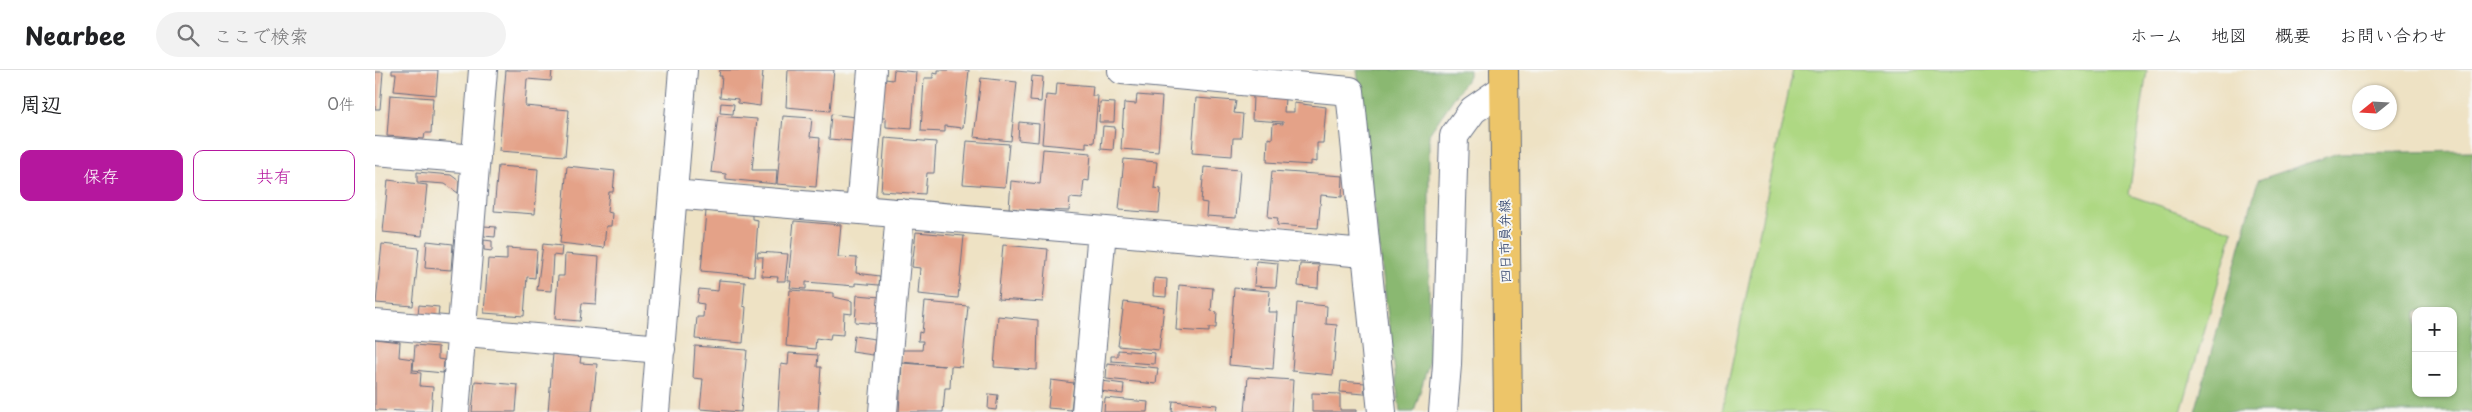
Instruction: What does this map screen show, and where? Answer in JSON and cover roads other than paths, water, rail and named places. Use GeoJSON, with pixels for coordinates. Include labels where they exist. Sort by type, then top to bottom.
{"type":"FeatureCollection","features":[{"type":"Feature","properties":{"kind":"main road","name":"四日市員弁線"},"geometry":{"type":"LineString","coordinates":[[1503,80],[1508,412]]}},
{"type":"Feature","properties":{"kind":"street"},"geometry":{"type":"LineString","coordinates":[[455,412],[483,70]]}},
{"type":"Feature","properties":{"kind":"street"},"geometry":{"type":"LineString","coordinates":[[655,412],[683,70]]}},
{"type":"Feature","properties":{"kind":"street"},"geometry":{"type":"LineString","coordinates":[[860,210],[872,70]]}},
{"type":"Feature","properties":{"kind":"street"},"geometry":{"type":"LineString","coordinates":[[1122,70],[1350,81],[1365,253],[1382,412]]}},
{"type":"Feature","properties":{"kind":"street"},"geometry":{"type":"LineString","coordinates":[[1443,412],[1447,365],[1454,136],[1473,110],[1503,80]]}},
{"type":"Feature","properties":{"kind":"street"},"geometry":{"type":"LineString","coordinates":[[375,151],[476,159]]}},
{"type":"Feature","properties":{"kind":"street"},"geometry":{"type":"LineString","coordinates":[[673,194],[1365,253]]}},
{"type":"Feature","properties":{"kind":"street"},"geometry":{"type":"LineString","coordinates":[[883,412],[900,213]]}},
{"type":"Feature","properties":{"kind":"street"},"geometry":{"type":"LineString","coordinates":[[1086,412],[1102,231]]}},
{"type":"Feature","properties":{"kind":"street"},"geometry":{"type":"LineString","coordinates":[[375,324],[661,349]]}}]}
